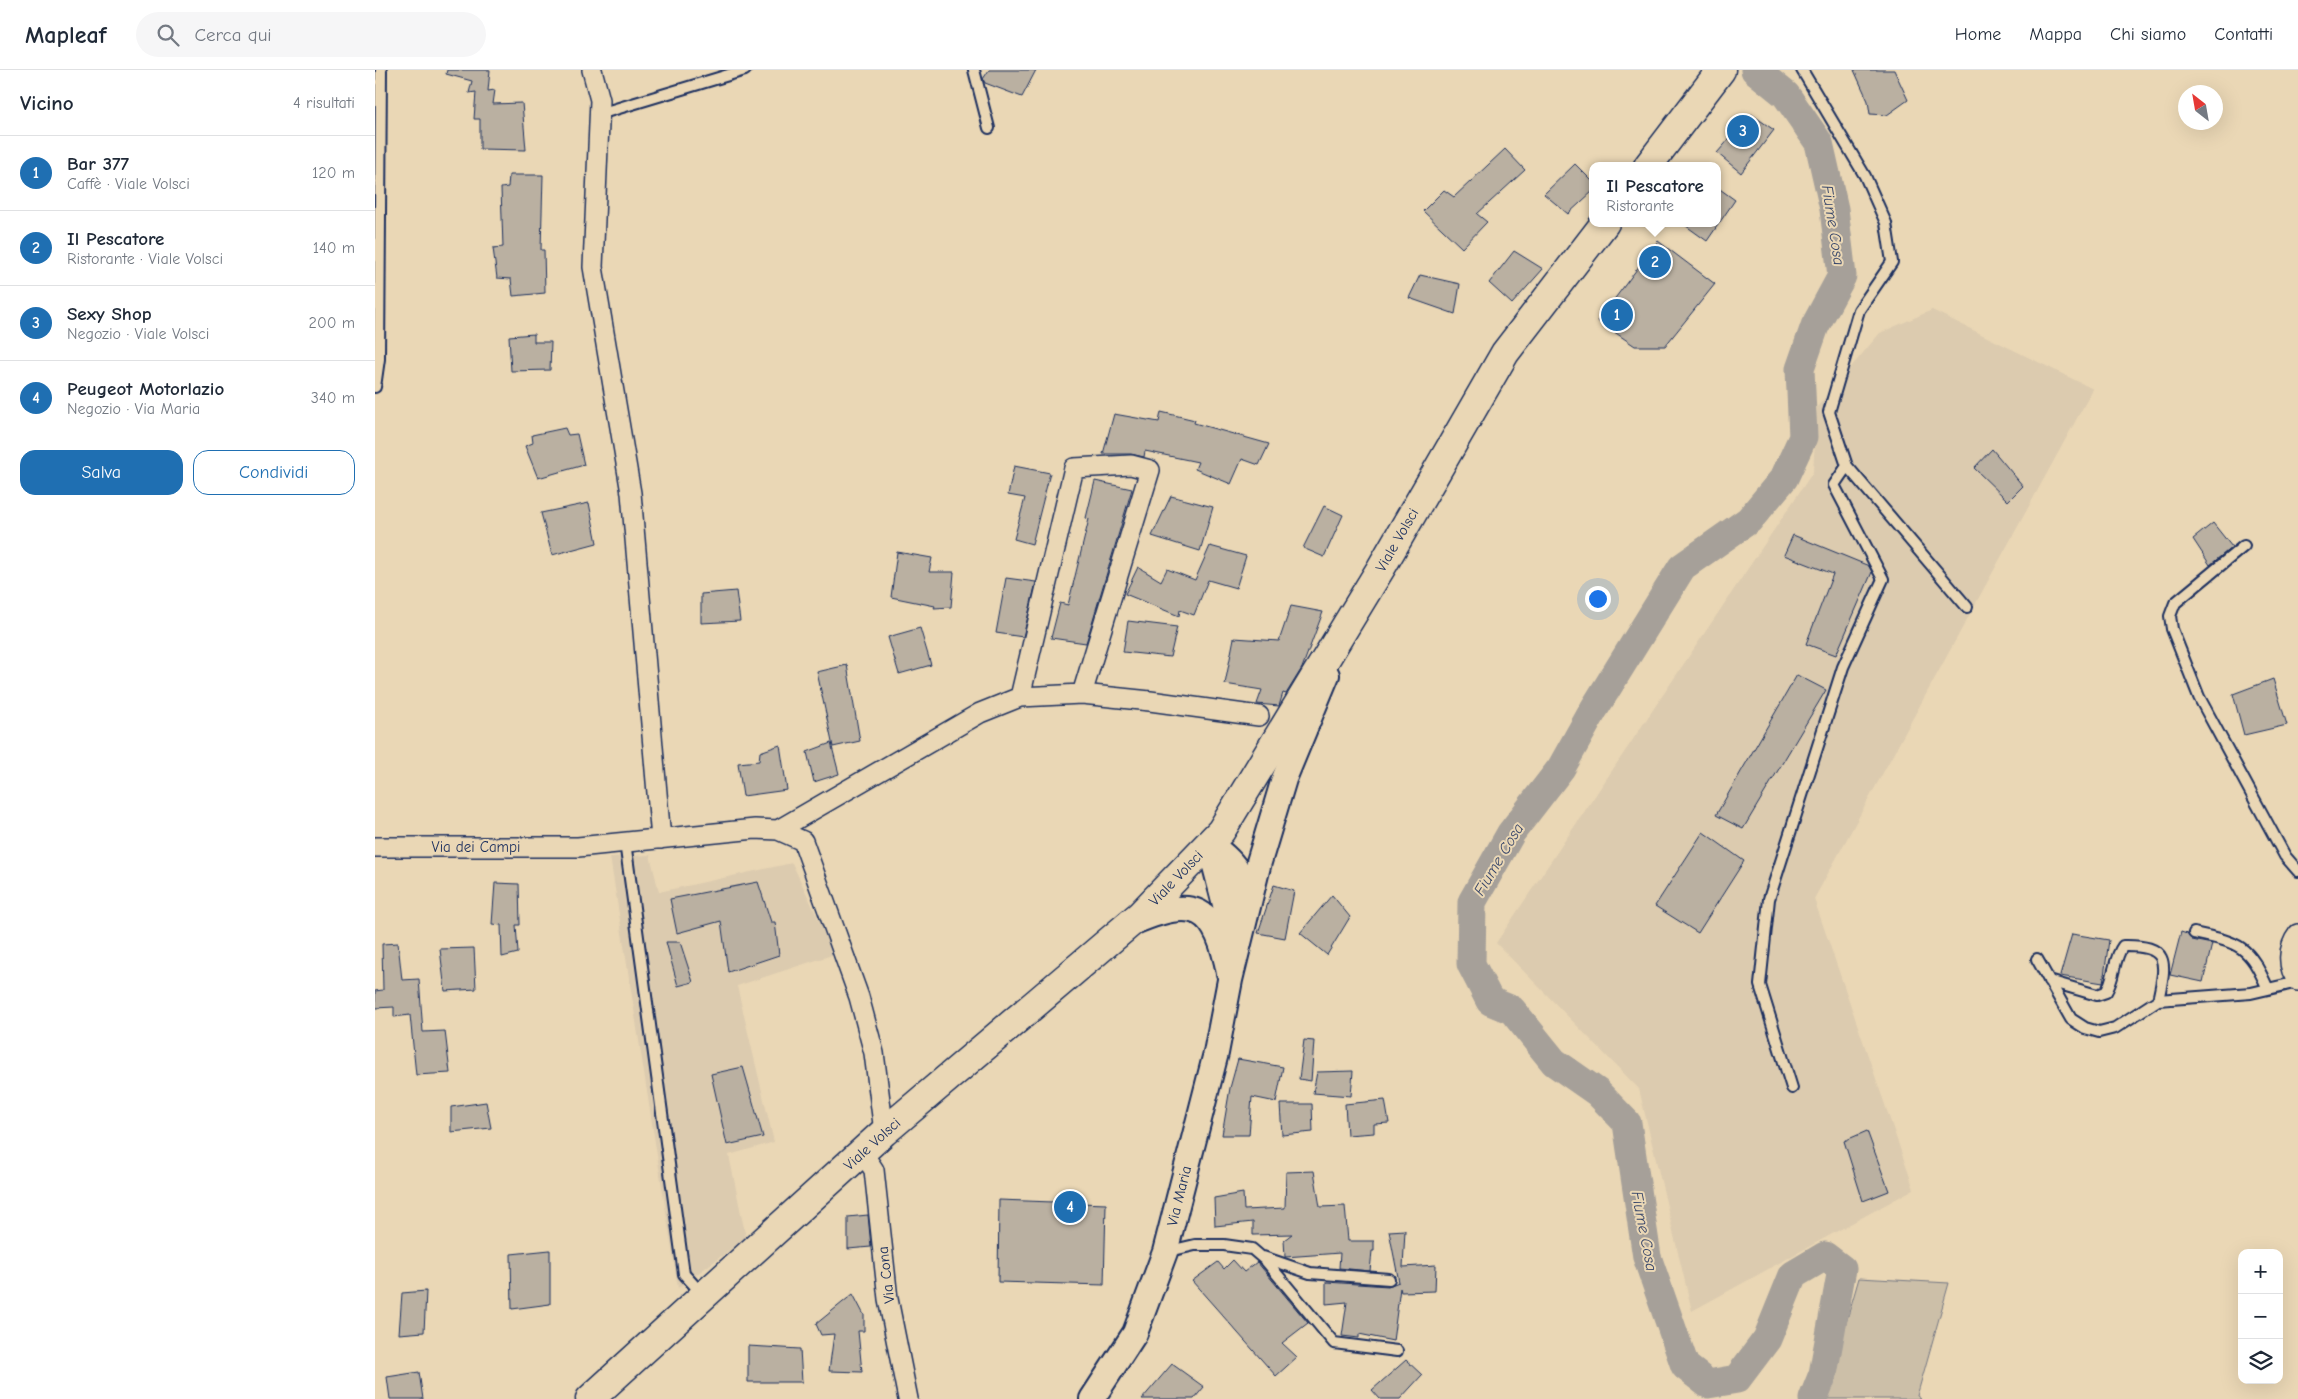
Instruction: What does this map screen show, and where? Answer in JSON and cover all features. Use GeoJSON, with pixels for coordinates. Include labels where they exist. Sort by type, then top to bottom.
{"type":"FeatureCollection","features":[{"type":"Feature","properties":{"kind":"main road"},"geometry":{"type":"LineString","coordinates":[[1652,162],[1721,70]]}},
{"type":"Feature","properties":{"kind":"main road","name":"Viale Volsci"},"geometry":{"type":"LineString","coordinates":[[590,1399],[884,1132],[1127,926],[1221,831],[1344,628],[1505,353],[1602,227]]}},
{"type":"Feature","properties":{"kind":"street"},"geometry":{"type":"LineString","coordinates":[[592,70],[600,100],[593,267],[631,493],[661,838]]}},
{"type":"Feature","properties":{"kind":"street"},"geometry":{"type":"LineString","coordinates":[[1020,697],[1074,468],[1131,465],[1150,470],[1081,694]]}},
{"type":"Feature","properties":{"kind":"street"},"geometry":{"type":"LineString","coordinates":[[1231,980],[1259,862],[1284,779],[1344,628]]}},
{"type":"Feature","properties":{"kind":"street"},"geometry":{"type":"LineString","coordinates":[[778,830],[980,713],[1020,697],[1081,694],[1149,700],[1259,716]]}},
{"type":"Feature","properties":{"kind":"street","name":"Via dei Campi"},"geometry":{"type":"LineString","coordinates":[[375,846],[578,847],[755,829],[778,830]]}},
{"type":"Feature","properties":{"kind":"street"},"geometry":{"type":"LineString","coordinates":[[778,830],[803,841],[859,997],[874,1053],[884,1132]]}},
{"type":"Feature","properties":{"kind":"street"},"geometry":{"type":"LineString","coordinates":[[1209,844],[1232,861],[1241,878],[1244,895],[1243,928]]}},
{"type":"Feature","properties":{"kind":"street"},"geometry":{"type":"LineString","coordinates":[[1209,844],[1229,920],[1231,980]]}},
{"type":"Feature","properties":{"kind":"street"},"geometry":{"type":"LineString","coordinates":[[1127,926],[1153,914],[1173,908],[1188,908],[1199,912],[1210,920],[1224,946],[1231,980]]}},
{"type":"Feature","properties":{"kind":"street"},"geometry":{"type":"LineString","coordinates":[[2298,934],[2291,943],[2289,960],[2294,976],[2298,981]]}},
{"type":"Feature","properties":{"kind":"street","name":"Via Maria"},"geometry":{"type":"LineString","coordinates":[[1092,1399],[1135,1332],[1165,1252],[1216,1053],[1231,980]]}},
{"type":"Feature","properties":{"kind":"street","name":"Via Cona"},"geometry":{"type":"LineString","coordinates":[[862,1152],[874,1170],[888,1298],[908,1399]]}},
{"type":"Feature","properties":{"kind":"lane"},"geometry":{"type":"LineString","coordinates":[[375,387],[379,360],[381,70]]}},
{"type":"Feature","properties":{"kind":"lane"},"geometry":{"type":"LineString","coordinates":[[599,114],[745,70]]}},
{"type":"Feature","properties":{"kind":"lane"},"geometry":{"type":"LineString","coordinates":[[974,70],[989,128]]}},
{"type":"Feature","properties":{"kind":"lane"},"geometry":{"type":"LineString","coordinates":[[1802,70],[1865,176],[1886,224],[1892,262],[1859,310],[1829,412],[1847,466],[1967,608]]}},
{"type":"Feature","properties":{"kind":"lane"},"geometry":{"type":"LineString","coordinates":[[1793,1088],[1760,985],[1769,899],[1843,667],[1883,580],[1834,485],[1847,466]]}},
{"type":"Feature","properties":{"kind":"lane"},"geometry":{"type":"LineString","coordinates":[[2244,546],[2175,604],[2170,616],[2172,629],[2199,696],[2285,856],[2298,871]]}},
{"type":"Feature","properties":{"kind":"lane"},"geometry":{"type":"LineString","coordinates":[[625,842],[684,1274],[704,1296]]}},
{"type":"Feature","properties":{"kind":"lane"},"geometry":{"type":"LineString","coordinates":[[2194,933],[2230,941],[2247,951],[2258,967],[2268,989]]}},
{"type":"Feature","properties":{"kind":"lane"},"geometry":{"type":"LineString","coordinates":[[2049,981],[2097,995],[2107,992],[2118,952],[2123,946],[2134,946],[2155,950],[2161,956],[2165,970],[2158,1000]]}},
{"type":"Feature","properties":{"kind":"lane"},"geometry":{"type":"LineString","coordinates":[[2037,959],[2071,1019],[2085,1028],[2099,1032],[2115,1028],[2158,1000],[2251,993],[2298,981]]}},
{"type":"Feature","properties":{"kind":"lane"},"geometry":{"type":"LineString","coordinates":[[1165,1252],[1195,1245],[1224,1245],[1252,1249],[1261,1256],[1334,1343],[1397,1351]]}},
{"type":"Feature","properties":{"kind":"lane"},"geometry":{"type":"LineString","coordinates":[[1261,1256],[1309,1273],[1389,1279]]}},
{"type":"Feature","properties":{"kind":"shaded area"},"geometry":{"type":"Polygon","coordinates":[[[1932,310],[2093,389],[1814,899],[1914,1189],[1692,1311],[1639,1089],[1496,943],[1813,472],[1817,407],[1880,333],[1932,310]]]}},
{"type":"Feature","properties":{"kind":"shaded area"},"geometry":{"type":"Polygon","coordinates":[[[650,855],[659,892],[792,863],[835,954],[737,986],[774,1142],[729,1155],[746,1238],[678,1288],[610,857],[650,855]]]}},
{"type":"Feature","properties":{"kind":"shaded area"},"geometry":{"type":"Polygon","coordinates":[[[1859,1278],[1949,1283],[1917,1396],[1921,1399],[1824,1399],[1859,1278]]]}},
{"type":"Feature","properties":{"kind":"building"},"geometry":{"type":"Polygon","coordinates":[[[447,70],[490,70],[488,91],[495,90],[493,104],[522,103],[526,150],[480,149],[480,119],[474,119],[476,92],[469,93],[472,81],[446,74],[447,70]]]}},
{"type":"Feature","properties":{"kind":"building"},"geometry":{"type":"Polygon","coordinates":[[[989,70],[1036,70],[1022,97],[985,83],[983,79],[989,70]]]}},
{"type":"Feature","properties":{"kind":"building"},"geometry":{"type":"Polygon","coordinates":[[[1854,70],[1894,70],[1908,100],[1887,115],[1870,114],[1868,101],[1854,70]]]}},
{"type":"Feature","properties":{"kind":"building"},"geometry":{"type":"Polygon","coordinates":[[[1751,114],[1774,130],[1741,173],[1717,153],[1751,114]]]}},
{"type":"Feature","properties":{"kind":"building"},"geometry":{"type":"Polygon","coordinates":[[[1505,149],[1525,170],[1477,214],[1487,222],[1462,248],[1423,211],[1444,190],[1454,197],[1505,149]]]}},
{"type":"Feature","properties":{"kind":"building"},"geometry":{"type":"Polygon","coordinates":[[[1575,164],[1589,178],[1589,195],[1568,214],[1544,194],[1575,164]]]}},
{"type":"Feature","properties":{"kind":"building"},"geometry":{"type":"Polygon","coordinates":[[[509,175],[543,175],[541,250],[544,250],[545,293],[513,296],[511,279],[497,278],[493,248],[503,247],[501,188],[508,187],[509,175]]]}},
{"type":"Feature","properties":{"kind":"building"},"geometry":{"type":"Polygon","coordinates":[[[1721,190],[1735,200],[1721,220],[1721,190]]]}},
{"type":"Feature","properties":{"kind":"building"},"geometry":{"type":"Polygon","coordinates":[[[1688,227],[1717,227],[1707,241],[1688,227]]]}},
{"type":"Feature","properties":{"kind":"building"},"geometry":{"type":"Polygon","coordinates":[[[1658,241],[1715,284],[1665,346],[1635,346],[1598,321],[1658,241]]]}},
{"type":"Feature","properties":{"kind":"building"},"geometry":{"type":"Polygon","coordinates":[[[1514,251],[1543,269],[1512,304],[1489,283],[1514,251]]]}},
{"type":"Feature","properties":{"kind":"building"},"geometry":{"type":"Polygon","coordinates":[[[1420,275],[1460,284],[1455,314],[1409,298],[1420,275]]]}},
{"type":"Feature","properties":{"kind":"building"},"geometry":{"type":"Polygon","coordinates":[[[534,334],[534,342],[551,342],[550,370],[511,371],[509,336],[534,334]]]}},
{"type":"Feature","properties":{"kind":"building"},"geometry":{"type":"Polygon","coordinates":[[[1161,412],[1195,420],[1194,423],[1269,444],[1259,465],[1242,459],[1231,484],[1195,469],[1198,462],[1145,451],[1144,457],[1131,454],[1103,454],[1114,414],[1159,422],[1161,412]]]}},
{"type":"Feature","properties":{"kind":"building"},"geometry":{"type":"Polygon","coordinates":[[[565,428],[568,435],[577,434],[584,465],[538,478],[525,446],[533,443],[532,435],[565,428]]]}},
{"type":"Feature","properties":{"kind":"building"},"geometry":{"type":"Polygon","coordinates":[[[1992,449],[2023,486],[2008,501],[1974,468],[1992,449]]]}},
{"type":"Feature","properties":{"kind":"building"},"geometry":{"type":"Polygon","coordinates":[[[1014,466],[1050,473],[1032,544],[1014,539],[1025,498],[1008,495],[1014,466]]]}},
{"type":"Feature","properties":{"kind":"building"},"geometry":{"type":"Polygon","coordinates":[[[1095,481],[1132,489],[1086,643],[1051,638],[1060,603],[1068,605],[1089,519],[1086,518],[1095,481]]]}},
{"type":"Feature","properties":{"kind":"building"},"geometry":{"type":"Polygon","coordinates":[[[1171,496],[1213,507],[1200,551],[1152,536],[1171,496]]]}},
{"type":"Feature","properties":{"kind":"building"},"geometry":{"type":"Polygon","coordinates":[[[589,503],[597,543],[552,555],[541,513],[589,503]]]}},
{"type":"Feature","properties":{"kind":"building"},"geometry":{"type":"Polygon","coordinates":[[[1324,506],[1343,515],[1324,557],[1303,548],[1324,506]]]}},
{"type":"Feature","properties":{"kind":"building"},"geometry":{"type":"Polygon","coordinates":[[[2213,523],[2232,547],[2210,565],[2193,539],[2213,523]]]}},
{"type":"Feature","properties":{"kind":"building"},"geometry":{"type":"Polygon","coordinates":[[[1793,535],[1869,566],[1872,572],[1836,655],[1806,644],[1833,574],[1784,555],[1793,535]]]}},
{"type":"Feature","properties":{"kind":"building"},"geometry":{"type":"Polygon","coordinates":[[[1210,546],[1246,556],[1236,588],[1208,580],[1194,615],[1180,610],[1179,616],[1125,594],[1138,567],[1161,581],[1167,569],[1195,580],[1210,546]]]}},
{"type":"Feature","properties":{"kind":"building"},"geometry":{"type":"Polygon","coordinates":[[[897,552],[932,558],[929,572],[954,572],[951,607],[934,608],[935,606],[891,597],[897,552]]]}},
{"type":"Feature","properties":{"kind":"building"},"geometry":{"type":"Polygon","coordinates":[[[1006,578],[1036,582],[1023,637],[996,633],[1006,578]]]}},
{"type":"Feature","properties":{"kind":"building"},"geometry":{"type":"Polygon","coordinates":[[[736,591],[740,621],[701,623],[701,594],[736,591]]]}},
{"type":"Feature","properties":{"kind":"building"},"geometry":{"type":"Polygon","coordinates":[[[1291,606],[1323,612],[1302,668],[1286,694],[1283,693],[1279,706],[1257,704],[1262,690],[1225,684],[1234,638],[1279,641],[1291,606]]]}},
{"type":"Feature","properties":{"kind":"building"},"geometry":{"type":"Polygon","coordinates":[[[1128,621],[1177,627],[1170,657],[1123,652],[1128,621]]]}},
{"type":"Feature","properties":{"kind":"building"},"geometry":{"type":"Polygon","coordinates":[[[920,628],[931,665],[899,674],[888,637],[920,628]]]}},
{"type":"Feature","properties":{"kind":"building"},"geometry":{"type":"Polygon","coordinates":[[[847,665],[860,741],[833,747],[817,672],[847,665]]]}},
{"type":"Feature","properties":{"kind":"building"},"geometry":{"type":"Polygon","coordinates":[[[1797,675],[1826,690],[1743,829],[1716,815],[1797,675]]]}},
{"type":"Feature","properties":{"kind":"building"},"geometry":{"type":"Polygon","coordinates":[[[2273,679],[2287,725],[2244,735],[2233,694],[2273,679]]]}},
{"type":"Feature","properties":{"kind":"building"},"geometry":{"type":"Polygon","coordinates":[[[831,743],[839,774],[814,782],[807,752],[831,743]]]}},
{"type":"Feature","properties":{"kind":"building"},"geometry":{"type":"Polygon","coordinates":[[[780,745],[787,790],[743,796],[738,763],[759,761],[760,752],[780,745]]]}},
{"type":"Feature","properties":{"kind":"building"},"geometry":{"type":"Polygon","coordinates":[[[1703,832],[1744,861],[1698,933],[1655,906],[1703,832]]]}},
{"type":"Feature","properties":{"kind":"building"},"geometry":{"type":"Polygon","coordinates":[[[758,882],[771,922],[775,922],[779,955],[728,972],[721,921],[677,933],[670,899],[758,882]]]}},
{"type":"Feature","properties":{"kind":"building"},"geometry":{"type":"Polygon","coordinates":[[[495,883],[519,884],[520,925],[516,925],[518,953],[502,957],[501,925],[492,924],[495,883]]]}},
{"type":"Feature","properties":{"kind":"building"},"geometry":{"type":"Polygon","coordinates":[[[1274,885],[1294,891],[1285,938],[1258,933],[1274,885]]]}},
{"type":"Feature","properties":{"kind":"building"},"geometry":{"type":"Polygon","coordinates":[[[1332,895],[1350,917],[1327,955],[1300,933],[1332,895]]]}},
{"type":"Feature","properties":{"kind":"building"},"geometry":{"type":"Polygon","coordinates":[[[2181,932],[2187,934],[2192,940],[2212,944],[2203,982],[2170,975],[2181,932]]]}},
{"type":"Feature","properties":{"kind":"building"},"geometry":{"type":"Polygon","coordinates":[[[2072,934],[2109,940],[2103,983],[2060,976],[2072,934]]]}},
{"type":"Feature","properties":{"kind":"building"},"geometry":{"type":"Polygon","coordinates":[[[666,942],[680,942],[693,982],[678,986],[666,942]]]}},
{"type":"Feature","properties":{"kind":"building"},"geometry":{"type":"Polygon","coordinates":[[[398,943],[402,980],[419,979],[423,1032],[445,1031],[450,1073],[416,1075],[410,1015],[394,1017],[394,1007],[375,1008],[375,991],[383,990],[382,944],[398,943]]]}},
{"type":"Feature","properties":{"kind":"building"},"geometry":{"type":"Polygon","coordinates":[[[474,948],[476,989],[445,991],[440,949],[474,948]]]}},
{"type":"Feature","properties":{"kind":"building"},"geometry":{"type":"Polygon","coordinates":[[[1304,1040],[1314,1041],[1311,1081],[1299,1079],[1304,1040]]]}},
{"type":"Feature","properties":{"kind":"building"},"geometry":{"type":"Polygon","coordinates":[[[1238,1059],[1283,1067],[1276,1102],[1252,1097],[1249,1135],[1222,1135],[1230,1088],[1238,1059]]]}},
{"type":"Feature","properties":{"kind":"building"},"geometry":{"type":"Polygon","coordinates":[[[743,1067],[763,1137],[727,1145],[711,1074],[743,1067]]]}},
{"type":"Feature","properties":{"kind":"building"},"geometry":{"type":"Polygon","coordinates":[[[1353,1071],[1351,1096],[1313,1093],[1317,1072],[1353,1071]]]}},
{"type":"Feature","properties":{"kind":"building"},"geometry":{"type":"Polygon","coordinates":[[[1385,1100],[1389,1123],[1374,1124],[1374,1133],[1347,1135],[1345,1104],[1385,1100]]]}},
{"type":"Feature","properties":{"kind":"building"},"geometry":{"type":"Polygon","coordinates":[[[486,1102],[491,1128],[451,1132],[451,1107],[486,1102]]]}},
{"type":"Feature","properties":{"kind":"building"},"geometry":{"type":"Polygon","coordinates":[[[1280,1104],[1312,1104],[1313,1132],[1282,1135],[1280,1104]]]}},
{"type":"Feature","properties":{"kind":"building"},"geometry":{"type":"Polygon","coordinates":[[[1867,1131],[1889,1191],[1863,1201],[1844,1141],[1867,1131]]]}},
{"type":"Feature","properties":{"kind":"building"},"geometry":{"type":"Polygon","coordinates":[[[1314,1171],[1320,1207],[1345,1206],[1348,1241],[1374,1241],[1370,1271],[1339,1268],[1340,1253],[1285,1257],[1284,1240],[1292,1234],[1253,1235],[1253,1222],[1215,1226],[1214,1198],[1243,1193],[1244,1210],[1285,1208],[1286,1172],[1314,1171]]]}},
{"type":"Feature","properties":{"kind":"building"},"geometry":{"type":"Polygon","coordinates":[[[999,1200],[1106,1204],[1104,1285],[998,1282],[999,1200]]]}},
{"type":"Feature","properties":{"kind":"building"},"geometry":{"type":"Polygon","coordinates":[[[868,1215],[871,1247],[848,1249],[848,1217],[868,1215]]]}},
{"type":"Feature","properties":{"kind":"building"},"geometry":{"type":"Polygon","coordinates":[[[1405,1230],[1403,1267],[1436,1265],[1435,1291],[1401,1292],[1400,1288],[1393,1341],[1359,1334],[1359,1338],[1342,1336],[1347,1302],[1326,1304],[1326,1282],[1388,1286],[1399,1282],[1389,1231],[1405,1230]]]}},
{"type":"Feature","properties":{"kind":"building"},"geometry":{"type":"Polygon","coordinates":[[[550,1250],[550,1304],[512,1309],[511,1254],[550,1250]]]}},
{"type":"Feature","properties":{"kind":"building"},"geometry":{"type":"Polygon","coordinates":[[[1233,1260],[1244,1272],[1257,1262],[1308,1323],[1282,1343],[1297,1357],[1276,1376],[1192,1281],[1218,1262],[1224,1269],[1233,1260]]]}},
{"type":"Feature","properties":{"kind":"building"},"geometry":{"type":"Polygon","coordinates":[[[426,1291],[424,1332],[399,1334],[402,1293],[426,1291]]]}},
{"type":"Feature","properties":{"kind":"building"},"geometry":{"type":"Polygon","coordinates":[[[853,1294],[864,1315],[864,1331],[858,1331],[862,1372],[829,1371],[834,1334],[821,1335],[816,1324],[853,1294]]]}},
{"type":"Feature","properties":{"kind":"building"},"geometry":{"type":"Polygon","coordinates":[[[748,1346],[800,1349],[802,1382],[748,1382],[748,1346]]]}},
{"type":"Feature","properties":{"kind":"building"},"geometry":{"type":"Polygon","coordinates":[[[1406,1360],[1422,1375],[1400,1399],[1380,1399],[1372,1390],[1406,1360]]]}},
{"type":"Feature","properties":{"kind":"building"},"geometry":{"type":"Polygon","coordinates":[[[1172,1364],[1204,1387],[1194,1399],[1142,1399],[1172,1364]]]}},
{"type":"Feature","properties":{"kind":"building"},"geometry":{"type":"Polygon","coordinates":[[[419,1372],[423,1399],[390,1399],[387,1377],[419,1372]]]}},
{"type":"Feature","properties":{"kind":"waterway","name":"Fiume Cosa"},"geometry":{"type":"LineString","coordinates":[[1755,70],[1786,95],[1819,143],[1834,209],[1842,276],[1815,326],[1800,369],[1803,437],[1784,478],[1749,520],[1682,567],[1594,709],[1561,768],[1511,833],[1472,902],[1471,964],[1490,1001],[1512,1010],[1554,1062],[1597,1092],[1627,1123],[1647,1257],[1685,1366],[1708,1384],[1737,1379],[1767,1339],[1793,1275],[1825,1256],[1842,1269],[1823,1374],[1813,1399]]}},
{"type":"Feature","properties":{"kind":"place","name":"Sexy Shop"},"geometry":{"type":"Point","coordinates":[1743,131]}},
{"type":"Feature","properties":{"kind":"place","name":"Il Pescatore"},"geometry":{"type":"Point","coordinates":[1655,262]}},
{"type":"Feature","properties":{"kind":"place","name":"Bar 377"},"geometry":{"type":"Point","coordinates":[1617,315]}},
{"type":"Feature","properties":{"kind":"place","name":"Peugeot Motorlazio"},"geometry":{"type":"Point","coordinates":[1070,1207]}}]}
